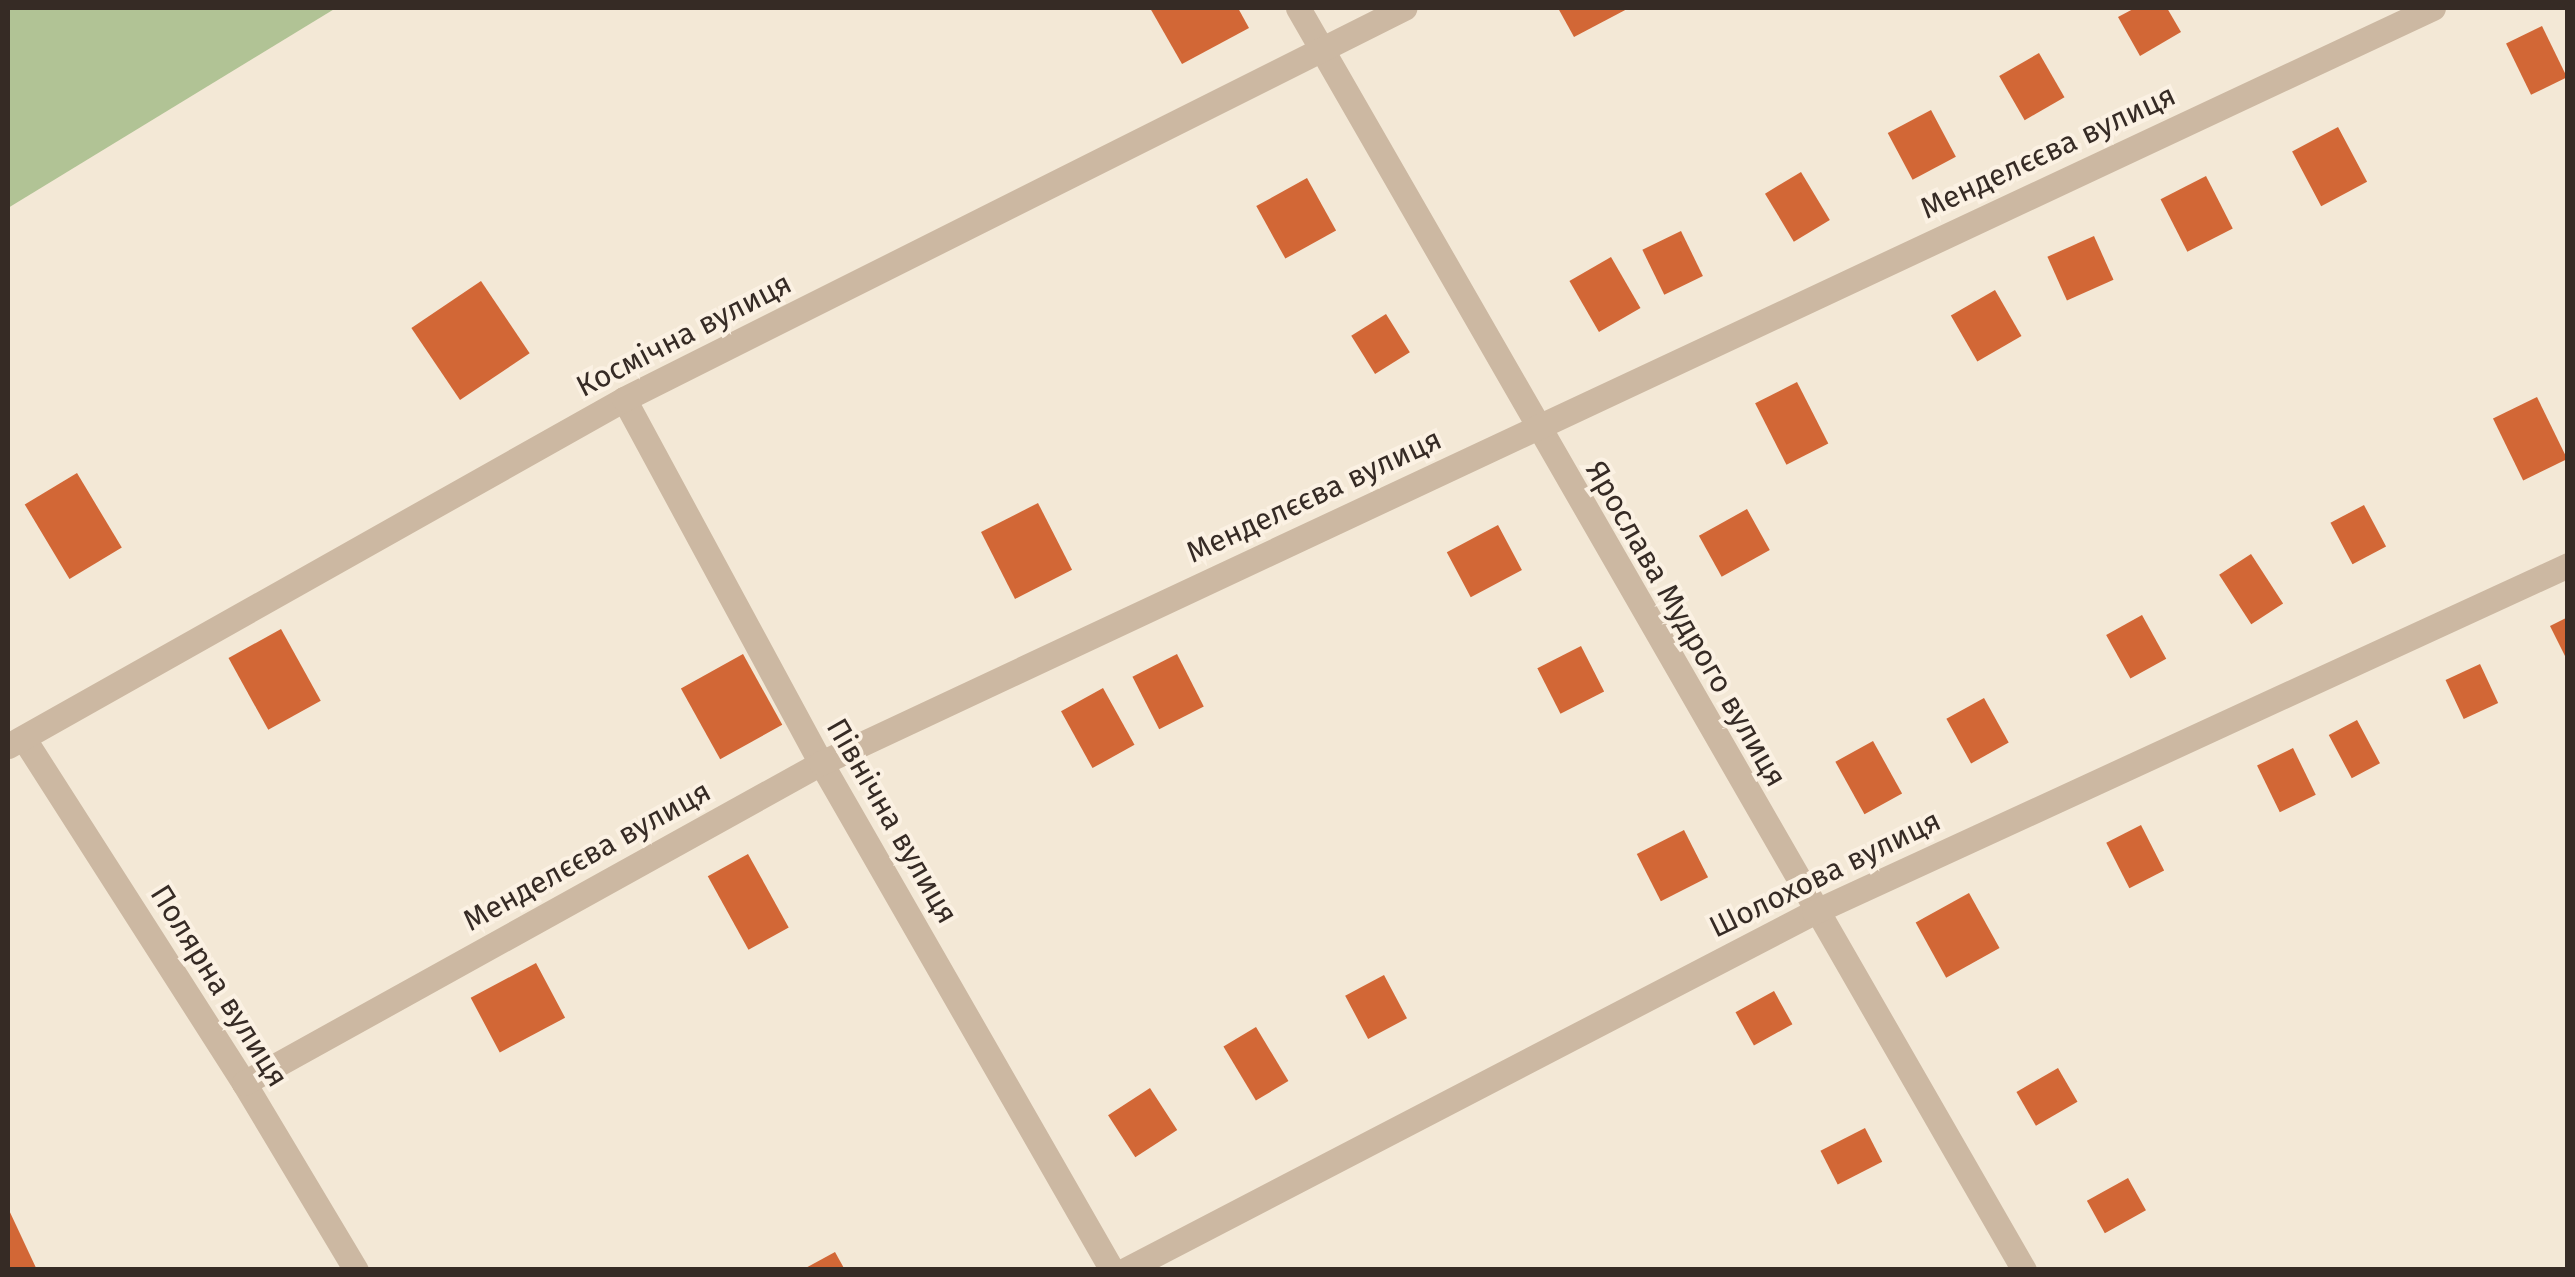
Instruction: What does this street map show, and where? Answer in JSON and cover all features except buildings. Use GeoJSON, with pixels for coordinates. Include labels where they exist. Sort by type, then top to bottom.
{"type":"FeatureCollection","features":[{"type":"Feature","properties":{"kind":"street","name":"Ярослава Мудрого вулиця"},"geometry":{"type":"LineString","coordinates":[[1298,8],[1814,912],[2024,1270]]}},
{"type":"Feature","properties":{"kind":"street","name":"Космічна вулиця"},"geometry":{"type":"LineString","coordinates":[[16,743],[624,399],[1404,8]]}},
{"type":"Feature","properties":{"kind":"street","name":"Менделєєва вулиця"},"geometry":{"type":"LineString","coordinates":[[244,1083],[822,763],[2433,8]]}},
{"type":"Feature","properties":{"kind":"street","name":"Північна вулиця"},"geometry":{"type":"LineString","coordinates":[[624,399],[822,763],[1112,1270]]}},
{"type":"Feature","properties":{"kind":"street","name":"Шолохова вулиця"},"geometry":{"type":"LineString","coordinates":[[1125,1270],[1814,912],[2568,565]]}},
{"type":"Feature","properties":{"kind":"street","name":"Полярна вулиця"},"geometry":{"type":"LineString","coordinates":[[16,743],[244,1083],[356,1270]]}},
{"type":"Feature","properties":{"kind":"green space"},"geometry":{"type":"Polygon","coordinates":[[[8,8],[336,8],[8,208],[8,8]]]}}]}
